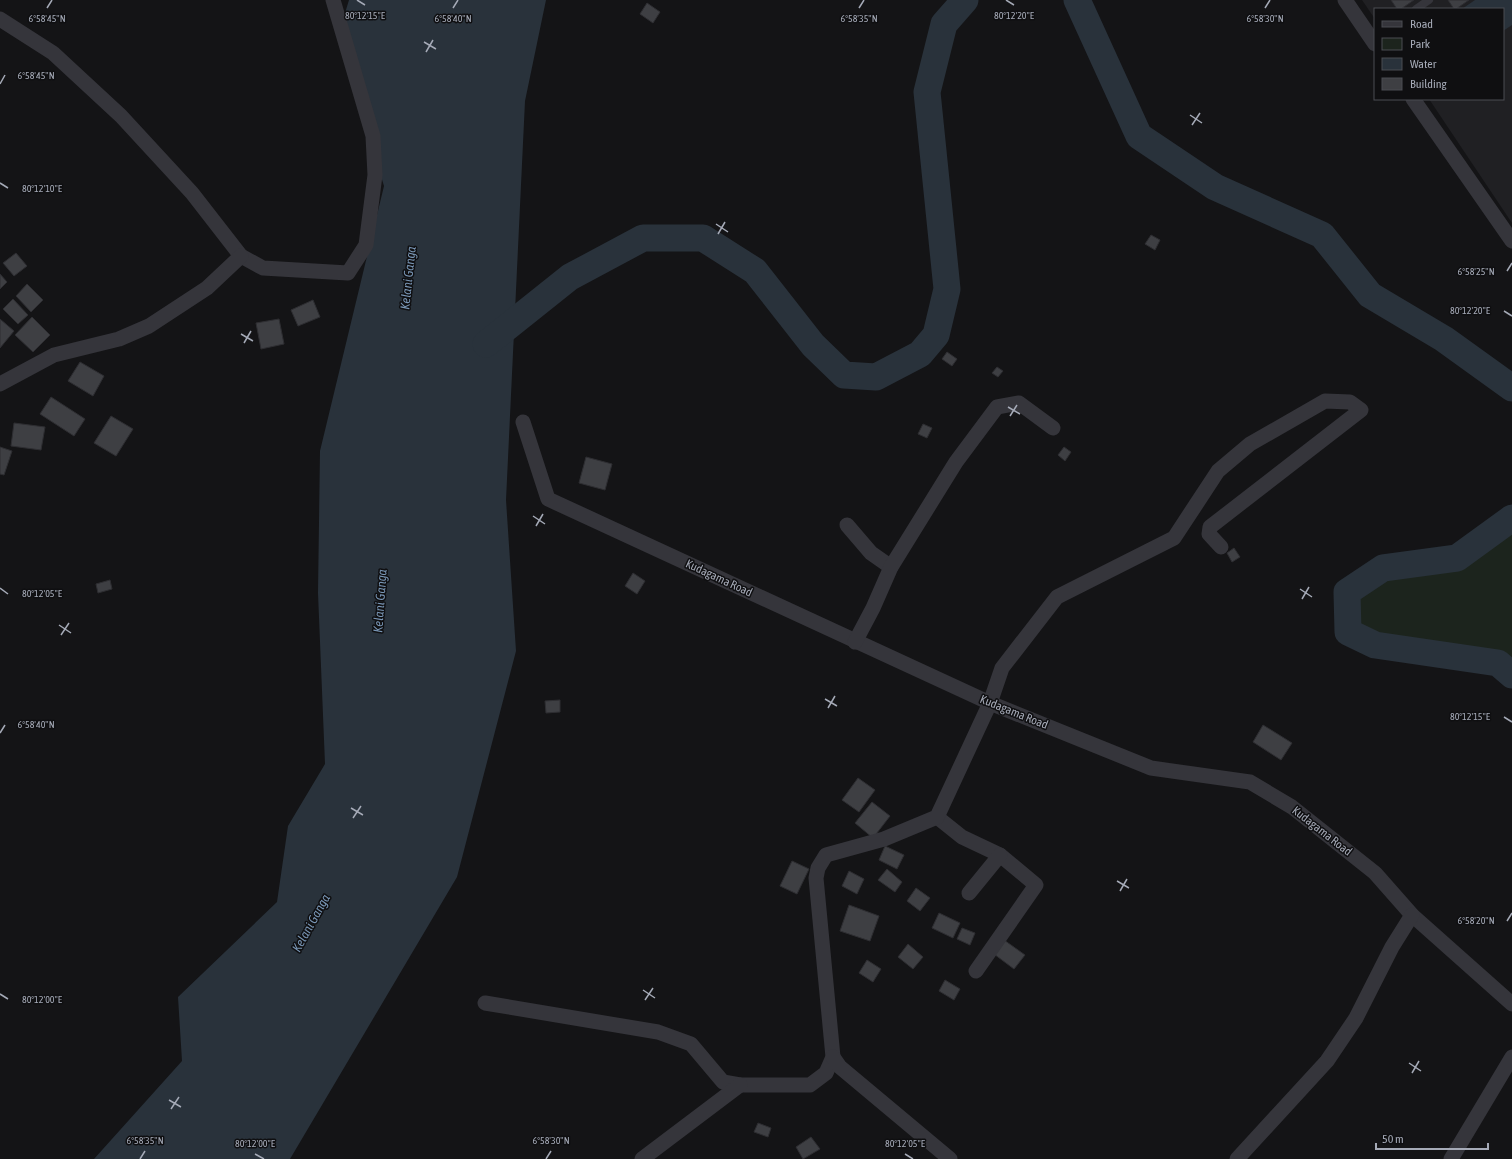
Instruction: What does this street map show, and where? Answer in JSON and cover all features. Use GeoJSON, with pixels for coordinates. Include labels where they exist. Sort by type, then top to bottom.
{"type":"FeatureCollection","features":[{"type":"Feature","properties":{"kind":"street"},"geometry":{"type":"LineString","coordinates":[[0,19],[53,53],[121,116],[192,193],[241,256],[263,268],[348,272],[366,245],[375,175],[373,136],[333,0]]}},
{"type":"Feature","properties":{"kind":"street"},"geometry":{"type":"LineString","coordinates":[[1345,0],[1374,43]]}},
{"type":"Feature","properties":{"kind":"street"},"geometry":{"type":"LineString","coordinates":[[1414,100],[1512,241]]}},
{"type":"Feature","properties":{"kind":"street"},"geometry":{"type":"LineString","coordinates":[[0,384],[54,355],[119,339],[149,326],[207,288],[241,256]]}},
{"type":"Feature","properties":{"kind":"street"},"geometry":{"type":"LineString","coordinates":[[485,1003],[658,1032],[691,1044],[723,1082],[740,1085],[810,1084],[826,1073],[833,1057],[816,878],[818,868],[826,855],[884,839],[937,817],[990,703],[1002,668],[1057,597],[1174,538],[1218,471],[1250,444],[1325,402],[1350,402],[1361,410],[1210,527],[1209,534],[1220,547]]}},
{"type":"Feature","properties":{"kind":"street"},"geometry":{"type":"LineString","coordinates":[[855,642],[873,608],[891,567],[956,462],[997,407],[1018,403],[1053,428]]}},
{"type":"Feature","properties":{"kind":"street","name":"Kudagama Road"},"geometry":{"type":"LineString","coordinates":[[523,422],[548,499],[990,703],[1151,768],[1250,782],[1292,808],[1375,873],[1412,915],[1512,1004]]}},
{"type":"Feature","properties":{"kind":"street"},"geometry":{"type":"LineString","coordinates":[[847,525],[871,553],[891,567]]}},
{"type":"Feature","properties":{"kind":"street"},"geometry":{"type":"LineString","coordinates":[[937,817],[962,837],[1000,855],[1036,885],[976,971]]}},
{"type":"Feature","properties":{"kind":"street"},"geometry":{"type":"LineString","coordinates":[[969,893],[1000,855]]}},
{"type":"Feature","properties":{"kind":"street"},"geometry":{"type":"LineString","coordinates":[[1237,1159],[1327,1061],[1356,1018],[1392,947],[1412,915]]}},
{"type":"Feature","properties":{"kind":"street"},"geometry":{"type":"LineString","coordinates":[[833,1057],[840,1067],[950,1159]]}},
{"type":"Feature","properties":{"kind":"street"},"geometry":{"type":"LineString","coordinates":[[1450,1159],[1512,1057]]}},
{"type":"Feature","properties":{"kind":"street"},"geometry":{"type":"LineString","coordinates":[[642,1159],[740,1085]]}},
{"type":"Feature","properties":{"kind":"lane"},"geometry":{"type":"LineString","coordinates":[[1417,8],[1429,0]]}},
{"type":"Feature","properties":{"kind":"shaded area"},"geometry":{"type":"Polygon","coordinates":[[[1362,0],[1512,0],[1512,223],[1430,100],[1504,100],[1504,8],[1374,8],[1374,18],[1362,0]]]}},
{"type":"Feature","properties":{"kind":"green space"},"geometry":{"type":"Polygon","coordinates":[[[1512,528],[1512,663],[1502,655],[1377,637],[1357,627],[1356,597],[1386,576],[1460,566],[1512,528]]]}},
{"type":"Feature","properties":{"kind":"water","name":"Kelani Ganga"},"geometry":{"type":"Polygon","coordinates":[[[349,0],[546,0],[525,101],[506,500],[516,651],[457,877],[290,1159],[94,1159],[182,1061],[178,997],[277,902],[288,826],[325,764],[318,593],[320,451],[384,186],[338,36],[349,0]]]}},
{"type":"Feature","properties":{"kind":"water"},"geometry":{"type":"Polygon","coordinates":[[[1475,0],[1512,0],[1512,25],[1504,30],[1504,8],[1463,8],[1475,0]]]}},
{"type":"Feature","properties":{"kind":"building"},"geometry":{"type":"Polygon","coordinates":[[[1391,0],[1414,0],[1402,8],[1396,8],[1391,0]]]}},
{"type":"Feature","properties":{"kind":"building"},"geometry":{"type":"Polygon","coordinates":[[[1448,0],[1469,0],[1457,8],[1453,8],[1448,0]]]}},
{"type":"Feature","properties":{"kind":"building"},"geometry":{"type":"Polygon","coordinates":[[[647,3],[660,12],[653,23],[640,14],[647,3]]]}},
{"type":"Feature","properties":{"kind":"building"},"geometry":{"type":"Polygon","coordinates":[[[1151,235],[1160,240],[1155,250],[1145,244],[1151,235]]]}},
{"type":"Feature","properties":{"kind":"building"},"geometry":{"type":"Polygon","coordinates":[[[16,253],[27,266],[14,276],[3,263],[16,253]]]}},
{"type":"Feature","properties":{"kind":"building"},"geometry":{"type":"Polygon","coordinates":[[[0,274],[7,282],[0,289],[0,274]]]}},
{"type":"Feature","properties":{"kind":"building"},"geometry":{"type":"Polygon","coordinates":[[[27,284],[43,300],[31,312],[16,296],[27,284]]]}},
{"type":"Feature","properties":{"kind":"building"},"geometry":{"type":"Polygon","coordinates":[[[13,299],[28,315],[18,324],[3,309],[13,299]]]}},
{"type":"Feature","properties":{"kind":"building"},"geometry":{"type":"Polygon","coordinates":[[[313,300],[320,317],[298,326],[291,310],[313,300]]]}},
{"type":"Feature","properties":{"kind":"building"},"geometry":{"type":"Polygon","coordinates":[[[32,317],[50,335],[33,352],[15,335],[32,317]]]}},
{"type":"Feature","properties":{"kind":"building"},"geometry":{"type":"Polygon","coordinates":[[[0,319],[14,331],[0,348],[0,319]]]}},
{"type":"Feature","properties":{"kind":"building"},"geometry":{"type":"Polygon","coordinates":[[[279,319],[284,344],[261,349],[256,323],[279,319]]]}},
{"type":"Feature","properties":{"kind":"building"},"geometry":{"type":"Polygon","coordinates":[[[947,352],[957,359],[952,366],[942,359],[947,352]]]}},
{"type":"Feature","properties":{"kind":"building"},"geometry":{"type":"Polygon","coordinates":[[[80,362],[104,376],[93,396],[68,381],[80,362]]]}},
{"type":"Feature","properties":{"kind":"building"},"geometry":{"type":"Polygon","coordinates":[[[997,367],[1003,371],[998,377],[992,373],[997,367]]]}},
{"type":"Feature","properties":{"kind":"building"},"geometry":{"type":"Polygon","coordinates":[[[51,397],[85,419],[74,436],[40,414],[51,397]]]}},
{"type":"Feature","properties":{"kind":"building"},"geometry":{"type":"Polygon","coordinates":[[[111,416],[133,429],[116,456],[94,443],[111,416]]]}},
{"type":"Feature","properties":{"kind":"building"},"geometry":{"type":"Polygon","coordinates":[[[14,423],[45,427],[41,450],[11,446],[14,423]]]}},
{"type":"Feature","properties":{"kind":"building"},"geometry":{"type":"Polygon","coordinates":[[[923,424],[932,428],[927,438],[918,434],[923,424]]]}},
{"type":"Feature","properties":{"kind":"building"},"geometry":{"type":"Polygon","coordinates":[[[0,447],[12,451],[4,475],[0,474],[0,447]]]}},
{"type":"Feature","properties":{"kind":"building"},"geometry":{"type":"Polygon","coordinates":[[[1064,447],[1071,452],[1065,461],[1058,455],[1064,447]]]}},
{"type":"Feature","properties":{"kind":"building"},"geometry":{"type":"Polygon","coordinates":[[[586,457],[612,464],[605,490],[579,483],[586,457]]]}},
{"type":"Feature","properties":{"kind":"building"},"geometry":{"type":"Polygon","coordinates":[[[1234,548],[1240,557],[1232,562],[1227,553],[1234,548]]]}},
{"type":"Feature","properties":{"kind":"building"},"geometry":{"type":"Polygon","coordinates":[[[633,573],[645,581],[637,594],[625,586],[633,573]]]}},
{"type":"Feature","properties":{"kind":"building"},"geometry":{"type":"Polygon","coordinates":[[[110,580],[112,589],[98,593],[96,584],[110,580]]]}},
{"type":"Feature","properties":{"kind":"building"},"geometry":{"type":"Polygon","coordinates":[[[560,700],[560,712],[546,713],[545,701],[560,700]]]}},
{"type":"Feature","properties":{"kind":"building"},"geometry":{"type":"Polygon","coordinates":[[[1263,725],[1292,743],[1281,760],[1253,742],[1263,725]]]}},
{"type":"Feature","properties":{"kind":"building"},"geometry":{"type":"Polygon","coordinates":[[[858,778],[875,790],[859,812],[842,800],[858,778]]]}},
{"type":"Feature","properties":{"kind":"building"},"geometry":{"type":"Polygon","coordinates":[[[872,802],[890,816],[873,838],[855,823],[872,802]]]}},
{"type":"Feature","properties":{"kind":"building"},"geometry":{"type":"Polygon","coordinates":[[[885,846],[904,855],[897,869],[879,860],[885,846]]]}},
{"type":"Feature","properties":{"kind":"building"},"geometry":{"type":"Polygon","coordinates":[[[792,861],[809,869],[797,894],[780,886],[792,861]]]}},
{"type":"Feature","properties":{"kind":"building"},"geometry":{"type":"Polygon","coordinates":[[[887,869],[902,882],[895,892],[878,880],[887,869]]]}},
{"type":"Feature","properties":{"kind":"building"},"geometry":{"type":"Polygon","coordinates":[[[849,871],[864,879],[857,894],[842,886],[849,871]]]}},
{"type":"Feature","properties":{"kind":"building"},"geometry":{"type":"Polygon","coordinates":[[[916,888],[930,898],[920,911],[907,901],[916,888]]]}},
{"type":"Feature","properties":{"kind":"building"},"geometry":{"type":"Polygon","coordinates":[[[849,905],[879,916],[870,941],[840,931],[849,905]]]}},
{"type":"Feature","properties":{"kind":"building"},"geometry":{"type":"Polygon","coordinates":[[[939,913],[960,923],[953,938],[932,928],[939,913]]]}},
{"type":"Feature","properties":{"kind":"building"},"geometry":{"type":"Polygon","coordinates":[[[962,928],[975,933],[970,945],[957,939],[962,928]]]}},
{"type":"Feature","properties":{"kind":"building"},"geometry":{"type":"Polygon","coordinates":[[[1004,940],[1025,955],[1014,969],[994,954],[1004,940]]]}},
{"type":"Feature","properties":{"kind":"building"},"geometry":{"type":"Polygon","coordinates":[[[908,944],[923,957],[913,969],[898,957],[908,944]]]}},
{"type":"Feature","properties":{"kind":"building"},"geometry":{"type":"Polygon","coordinates":[[[867,960],[881,969],[873,982],[859,973],[867,960]]]}},
{"type":"Feature","properties":{"kind":"building"},"geometry":{"type":"Polygon","coordinates":[[[945,980],[960,989],[954,1000],[939,991],[945,980]]]}},
{"type":"Feature","properties":{"kind":"building"},"geometry":{"type":"Polygon","coordinates":[[[758,1123],[771,1128],[768,1137],[754,1132],[758,1123]]]}},
{"type":"Feature","properties":{"kind":"building"},"geometry":{"type":"Polygon","coordinates":[[[811,1137],[820,1149],[803,1159],[796,1147],[811,1137]]]}},
{"type":"Feature","properties":{"kind":"waterway"},"geometry":{"type":"LineString","coordinates":[[486,344],[570,277],[643,238],[703,238],[755,271],[813,345],[844,375],[876,377],[920,354],[936,335],[947,289],[927,92],[944,24],[965,0]]}},
{"type":"Feature","properties":{"kind":"waterway"},"geometry":{"type":"LineString","coordinates":[[1077,0],[1139,136],[1215,187],[1322,235],[1370,295],[1444,339],[1512,388]]}},
{"type":"Feature","properties":{"kind":"waterway"},"geometry":{"type":"LineString","coordinates":[[1512,518],[1457,558],[1383,568],[1347,592],[1348,632],[1375,645],[1498,663],[1512,675]]}}]}
